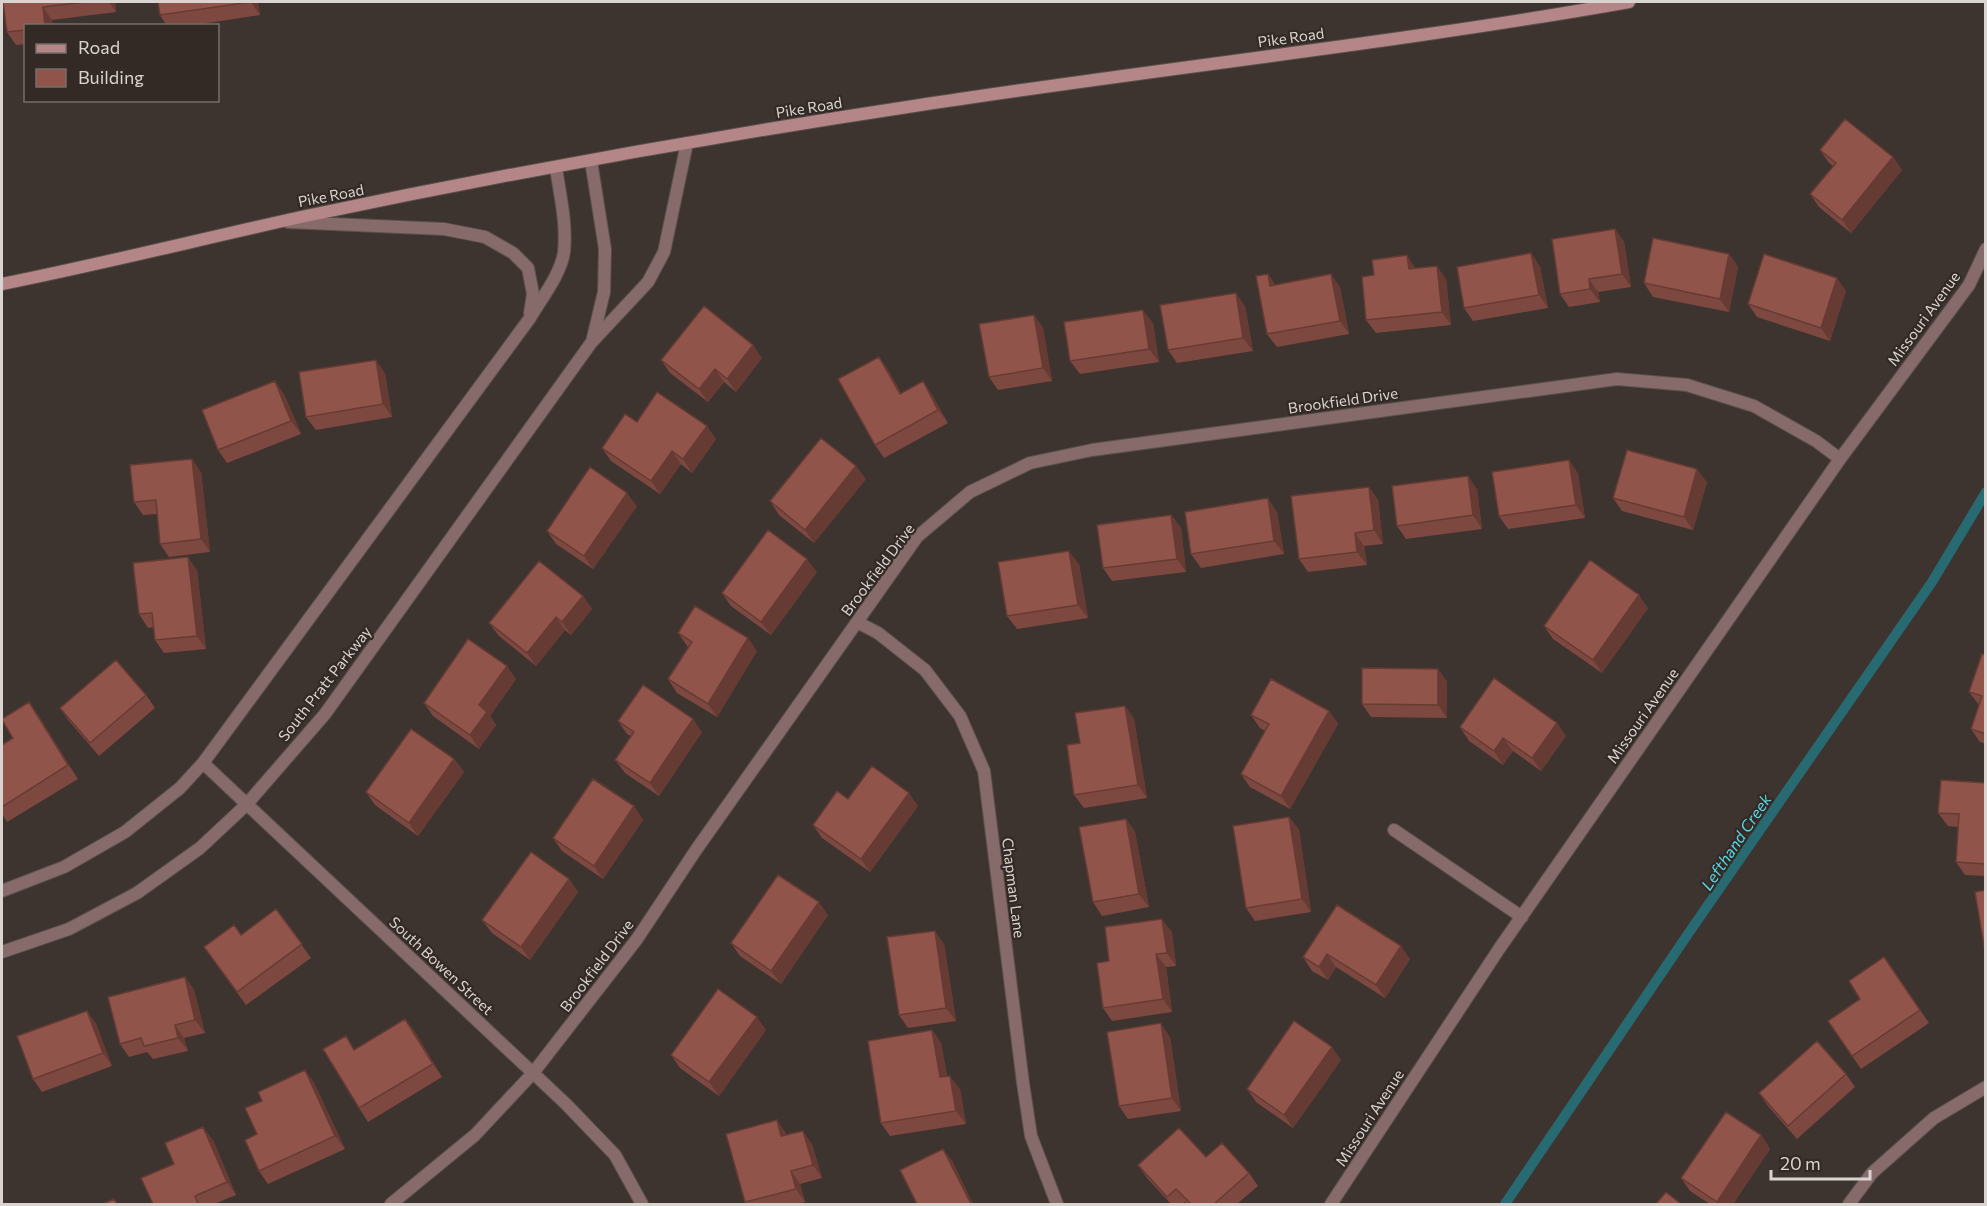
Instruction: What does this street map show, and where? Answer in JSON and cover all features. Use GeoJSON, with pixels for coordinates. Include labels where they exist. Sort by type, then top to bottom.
{"type":"FeatureCollection","features":[{"type":"Feature","properties":{"kind":"main road","name":"Pike Road"},"geometry":{"type":"LineString","coordinates":[[2,284],[283,222],[687,143],[914,106],[1568,7],[1629,2]]}},
{"type":"Feature","properties":{"kind":"street","name":"South Pratt Parkway"},"geometry":{"type":"LineString","coordinates":[[2,952],[69,929],[137,893],[200,848],[246,805],[325,714],[591,343],[648,282],[664,252],[687,143]]}},
{"type":"Feature","properties":{"kind":"street","name":"South Pratt Parkway"},"geometry":{"type":"LineString","coordinates":[[591,161],[605,249],[604,292],[591,343]]}},
{"type":"Feature","properties":{"kind":"street"},"geometry":{"type":"LineString","coordinates":[[2,891],[64,867],[125,832],[180,788],[203,763],[530,318],[553,280],[564,253],[564,226],[556,168]]}},
{"type":"Feature","properties":{"kind":"street"},"geometry":{"type":"LineString","coordinates":[[283,222],[444,229],[485,237],[513,253],[528,268],[533,294],[530,318]]}},
{"type":"Feature","properties":{"kind":"street","name":"Missouri Avenue"},"geometry":{"type":"LineString","coordinates":[[1331,1204],[1522,917],[1840,459],[1969,285],[1986,249]]}},
{"type":"Feature","properties":{"kind":"street","name":"Brookfield Drive"},"geometry":{"type":"LineString","coordinates":[[391,1204],[475,1135],[533,1073],[637,939],[696,850],[916,537],[970,492],[1030,463],[1092,450],[1617,379],[1687,385],[1754,406],[1816,441],[1840,459]]}},
{"type":"Feature","properties":{"kind":"street","name":"Chapman Lane"},"geometry":{"type":"LineString","coordinates":[[857,622],[878,633],[925,670],[960,716],[984,771],[1031,1136],[1057,1204]]}},
{"type":"Feature","properties":{"kind":"street","name":"South Bowen Street"},"geometry":{"type":"LineString","coordinates":[[203,763],[566,1104],[615,1155],[642,1204]]}},
{"type":"Feature","properties":{"kind":"street"},"geometry":{"type":"LineString","coordinates":[[1395,830],[1522,917]]}},
{"type":"Feature","properties":{"kind":"street"},"geometry":{"type":"LineString","coordinates":[[1849,1204],[1872,1173],[1934,1118],[1986,1087]]}},
{"type":"Feature","properties":{"kind":"building"},"geometry":{"type":"Polygon","coordinates":[[[3,2],[85,2],[43,7],[45,24],[24,24],[24,30],[7,32],[3,2]]]}},
{"type":"Feature","properties":{"kind":"building"},"geometry":{"type":"Polygon","coordinates":[[[158,2],[251,2],[160,15],[158,2]]]}},
{"type":"Feature","properties":{"kind":"building"},"geometry":{"type":"Polygon","coordinates":[[[1845,119],[1893,157],[1842,220],[1810,194],[1836,163],[1820,150],[1845,119]]]}},
{"type":"Feature","properties":{"kind":"building"},"geometry":{"type":"Polygon","coordinates":[[[1615,229],[1622,274],[1589,279],[1590,289],[1560,294],[1552,239],[1615,229]]]}},
{"type":"Feature","properties":{"kind":"building"},"geometry":{"type":"Polygon","coordinates":[[[1653,238],[1729,254],[1720,299],[1644,283],[1653,238]]]}},
{"type":"Feature","properties":{"kind":"building"},"geometry":{"type":"Polygon","coordinates":[[[1531,253],[1539,295],[1464,308],[1457,267],[1531,253]]]}},
{"type":"Feature","properties":{"kind":"building"},"geometry":{"type":"Polygon","coordinates":[[[1764,254],[1837,278],[1821,328],[1748,304],[1764,254]]]}},
{"type":"Feature","properties":{"kind":"building"},"geometry":{"type":"Polygon","coordinates":[[[1407,255],[1409,269],[1437,266],[1442,312],[1366,320],[1362,277],[1374,275],[1372,260],[1407,255]]]}},
{"type":"Feature","properties":{"kind":"building"},"geometry":{"type":"Polygon","coordinates":[[[1268,274],[1270,286],[1331,274],[1340,321],[1267,334],[1256,276],[1268,274]]]}},
{"type":"Feature","properties":{"kind":"building"},"geometry":{"type":"Polygon","coordinates":[[[1236,293],[1243,338],[1168,350],[1160,305],[1236,293]]]}},
{"type":"Feature","properties":{"kind":"building"},"geometry":{"type":"Polygon","coordinates":[[[704,306],[753,345],[727,379],[715,369],[699,389],[661,360],[704,306]]]}},
{"type":"Feature","properties":{"kind":"building"},"geometry":{"type":"Polygon","coordinates":[[[1143,310],[1149,349],[1070,361],[1064,322],[1143,310]]]}},
{"type":"Feature","properties":{"kind":"building"},"geometry":{"type":"Polygon","coordinates":[[[1034,315],[1043,368],[989,377],[979,324],[1034,315]]]}},
{"type":"Feature","properties":{"kind":"building"},"geometry":{"type":"Polygon","coordinates":[[[879,357],[900,394],[923,381],[938,410],[875,445],[838,379],[879,357]]]}},
{"type":"Feature","properties":{"kind":"building"},"geometry":{"type":"Polygon","coordinates":[[[376,360],[383,404],[306,417],[299,372],[376,360]]]}},
{"type":"Feature","properties":{"kind":"building"},"geometry":{"type":"Polygon","coordinates":[[[275,381],[291,421],[218,450],[202,410],[275,381]]]}},
{"type":"Feature","properties":{"kind":"building"},"geometry":{"type":"Polygon","coordinates":[[[657,392],[707,426],[683,459],[672,451],[651,481],[602,448],[625,414],[637,422],[657,392]]]}},
{"type":"Feature","properties":{"kind":"building"},"geometry":{"type":"Polygon","coordinates":[[[821,438],[856,466],[805,530],[770,501],[821,438]]]}},
{"type":"Feature","properties":{"kind":"building"},"geometry":{"type":"Polygon","coordinates":[[[1627,450],[1697,469],[1684,517],[1613,498],[1627,450]]]}},
{"type":"Feature","properties":{"kind":"building"},"geometry":{"type":"Polygon","coordinates":[[[192,459],[201,539],[160,544],[156,500],[134,502],[130,465],[192,459]]]}},
{"type":"Feature","properties":{"kind":"building"},"geometry":{"type":"Polygon","coordinates":[[[1569,460],[1576,505],[1499,516],[1492,472],[1569,460]]]}},
{"type":"Feature","properties":{"kind":"building"},"geometry":{"type":"Polygon","coordinates":[[[590,467],[627,493],[584,556],[547,531],[590,467]]]}},
{"type":"Feature","properties":{"kind":"building"},"geometry":{"type":"Polygon","coordinates":[[[1468,476],[1473,515],[1397,526],[1392,486],[1468,476]]]}},
{"type":"Feature","properties":{"kind":"building"},"geometry":{"type":"Polygon","coordinates":[[[1369,487],[1374,530],[1355,533],[1357,552],[1299,559],[1291,496],[1369,487]]]}},
{"type":"Feature","properties":{"kind":"building"},"geometry":{"type":"Polygon","coordinates":[[[1268,498],[1274,541],[1191,554],[1185,512],[1268,498]]]}},
{"type":"Feature","properties":{"kind":"building"},"geometry":{"type":"Polygon","coordinates":[[[1171,515],[1177,559],[1103,568],[1097,525],[1171,515]]]}},
{"type":"Feature","properties":{"kind":"building"},"geometry":{"type":"Polygon","coordinates":[[[768,530],[807,559],[761,622],[722,593],[768,530]]]}},
{"type":"Feature","properties":{"kind":"building"},"geometry":{"type":"Polygon","coordinates":[[[1069,551],[1078,605],[1007,616],[998,562],[1069,551]]]}},
{"type":"Feature","properties":{"kind":"building"},"geometry":{"type":"Polygon","coordinates":[[[188,557],[197,636],[155,640],[152,613],[139,614],[133,563],[188,557]]]}},
{"type":"Feature","properties":{"kind":"building"},"geometry":{"type":"Polygon","coordinates":[[[1590,560],[1639,595],[1593,660],[1544,626],[1590,560]]]}},
{"type":"Feature","properties":{"kind":"building"},"geometry":{"type":"Polygon","coordinates":[[[539,561],[583,596],[562,622],[556,617],[527,653],[489,623],[539,561]]]}},
{"type":"Feature","properties":{"kind":"building"},"geometry":{"type":"Polygon","coordinates":[[[695,606],[748,638],[708,704],[668,679],[692,642],[678,633],[695,606]]]}},
{"type":"Feature","properties":{"kind":"building"},"geometry":{"type":"Polygon","coordinates":[[[468,639],[507,666],[479,705],[487,712],[470,735],[424,703],[468,639]]]}},
{"type":"Feature","properties":{"kind":"building"},"geometry":{"type":"Polygon","coordinates":[[[1982,654],[1986,655],[1986,734],[1971,729],[1982,696],[1969,692],[1982,654]]]}},
{"type":"Feature","properties":{"kind":"building"},"geometry":{"type":"Polygon","coordinates":[[[116,660],[146,695],[90,743],[60,708],[116,660]]]}},
{"type":"Feature","properties":{"kind":"building"},"geometry":{"type":"Polygon","coordinates":[[[1362,668],[1438,669],[1438,705],[1362,704],[1362,668]]]}},
{"type":"Feature","properties":{"kind":"building"},"geometry":{"type":"Polygon","coordinates":[[[1494,678],[1557,723],[1532,758],[1503,738],[1494,751],[1460,727],[1494,678]]]}},
{"type":"Feature","properties":{"kind":"building"},"geometry":{"type":"Polygon","coordinates":[[[1271,679],[1329,711],[1281,796],[1241,774],[1269,724],[1251,715],[1271,679]]]}},
{"type":"Feature","properties":{"kind":"building"},"geometry":{"type":"Polygon","coordinates":[[[643,685],[693,719],[650,783],[615,760],[634,732],[618,721],[643,685]]]}},
{"type":"Feature","properties":{"kind":"building"},"geometry":{"type":"Polygon","coordinates":[[[29,702],[68,765],[2,807],[2,745],[13,738],[2,719],[29,702]]]}},
{"type":"Feature","properties":{"kind":"building"},"geometry":{"type":"Polygon","coordinates":[[[1125,706],[1138,785],[1074,795],[1067,745],[1080,743],[1075,713],[1125,706]]]}},
{"type":"Feature","properties":{"kind":"building"},"geometry":{"type":"Polygon","coordinates":[[[411,729],[454,759],[409,823],[366,792],[411,729]]]}},
{"type":"Feature","properties":{"kind":"building"},"geometry":{"type":"Polygon","coordinates":[[[872,766],[909,793],[861,859],[813,825],[837,791],[848,799],[872,766]]]}},
{"type":"Feature","properties":{"kind":"building"},"geometry":{"type":"Polygon","coordinates":[[[593,779],[634,806],[594,866],[553,838],[593,779]]]}},
{"type":"Feature","properties":{"kind":"building"},"geometry":{"type":"Polygon","coordinates":[[[1941,780],[1986,783],[1986,864],[1956,862],[1959,814],[1938,813],[1941,780]]]}},
{"type":"Feature","properties":{"kind":"building"},"geometry":{"type":"Polygon","coordinates":[[[1289,817],[1302,899],[1246,908],[1233,826],[1289,817]]]}},
{"type":"Feature","properties":{"kind":"building"},"geometry":{"type":"Polygon","coordinates":[[[1126,819],[1139,894],[1093,902],[1079,827],[1126,819]]]}},
{"type":"Feature","properties":{"kind":"building"},"geometry":{"type":"Polygon","coordinates":[[[531,852],[569,879],[521,947],[482,920],[531,852]]]}},
{"type":"Feature","properties":{"kind":"building"},"geometry":{"type":"Polygon","coordinates":[[[778,875],[819,902],[771,971],[731,943],[778,875]]]}},
{"type":"Feature","properties":{"kind":"building"},"geometry":{"type":"Polygon","coordinates":[[[1986,890],[1986,957],[1975,892],[1986,890]]]}},
{"type":"Feature","properties":{"kind":"building"},"geometry":{"type":"Polygon","coordinates":[[[1337,905],[1401,946],[1376,985],[1327,954],[1319,967],[1303,957],[1337,905]]]}},
{"type":"Feature","properties":{"kind":"building"},"geometry":{"type":"Polygon","coordinates":[[[276,909],[302,944],[237,992],[204,947],[234,925],[241,935],[276,909]]]}},
{"type":"Feature","properties":{"kind":"building"},"geometry":{"type":"Polygon","coordinates":[[[1162,919],[1167,953],[1156,954],[1163,999],[1103,1008],[1097,963],[1109,961],[1105,927],[1162,919]]]}},
{"type":"Feature","properties":{"kind":"building"},"geometry":{"type":"Polygon","coordinates":[[[935,931],[946,1008],[899,1015],[887,937],[935,931]]]}},
{"type":"Feature","properties":{"kind":"building"},"geometry":{"type":"Polygon","coordinates":[[[1884,957],[1920,1010],[1852,1056],[1828,1021],[1860,999],[1849,981],[1884,957]]]}},
{"type":"Feature","properties":{"kind":"building"},"geometry":{"type":"Polygon","coordinates":[[[185,977],[195,1020],[175,1025],[178,1038],[144,1046],[141,1038],[120,1044],[108,997],[185,977]]]}},
{"type":"Feature","properties":{"kind":"building"},"geometry":{"type":"Polygon","coordinates":[[[718,989],[757,1017],[709,1082],[671,1055],[718,989]]]}},
{"type":"Feature","properties":{"kind":"building"},"geometry":{"type":"Polygon","coordinates":[[[87,1011],[103,1053],[33,1079],[17,1036],[87,1011]]]}},
{"type":"Feature","properties":{"kind":"building"},"geometry":{"type":"Polygon","coordinates":[[[405,1019],[433,1064],[359,1108],[323,1049],[346,1036],[354,1050],[405,1019]]]}},
{"type":"Feature","properties":{"kind":"building"},"geometry":{"type":"Polygon","coordinates":[[[1294,1021],[1332,1047],[1284,1115],[1247,1089],[1294,1021]]]}},
{"type":"Feature","properties":{"kind":"building"},"geometry":{"type":"Polygon","coordinates":[[[1161,1023],[1172,1098],[1119,1106],[1107,1032],[1161,1023]]]}},
{"type":"Feature","properties":{"kind":"building"},"geometry":{"type":"Polygon","coordinates":[[[932,1030],[940,1077],[950,1076],[956,1111],[881,1123],[868,1041],[932,1030]]]}},
{"type":"Feature","properties":{"kind":"building"},"geometry":{"type":"Polygon","coordinates":[[[1817,1041],[1846,1074],[1788,1126],[1759,1093],[1817,1041]]]}},
{"type":"Feature","properties":{"kind":"building"},"geometry":{"type":"Polygon","coordinates":[[[305,1070],[335,1136],[259,1171],[245,1140],[257,1134],[245,1108],[262,1101],[258,1092],[305,1070]]]}},
{"type":"Feature","properties":{"kind":"building"},"geometry":{"type":"Polygon","coordinates":[[[1726,1112],[1761,1135],[1717,1202],[1681,1178],[1726,1112]]]}},
{"type":"Feature","properties":{"kind":"building"},"geometry":{"type":"Polygon","coordinates":[[[777,1120],[781,1136],[803,1131],[813,1165],[791,1171],[796,1189],[745,1202],[726,1134],[777,1120]]]}},
{"type":"Feature","properties":{"kind":"building"},"geometry":{"type":"Polygon","coordinates":[[[203,1127],[227,1182],[195,1196],[198,1204],[153,1204],[141,1178],[174,1164],[165,1143],[203,1127]]]}},
{"type":"Feature","properties":{"kind":"building"},"geometry":{"type":"Polygon","coordinates":[[[1179,1128],[1206,1157],[1222,1143],[1249,1173],[1214,1204],[1191,1204],[1176,1189],[1167,1197],[1138,1165],[1179,1128]]]}},
{"type":"Feature","properties":{"kind":"building"},"geometry":{"type":"Polygon","coordinates":[[[943,1149],[971,1204],[917,1204],[900,1170],[943,1149]]]}},
{"type":"Feature","properties":{"kind":"building"},"geometry":{"type":"Polygon","coordinates":[[[1666,1192],[1681,1204],[1656,1204],[1666,1192]]]}},
{"type":"Feature","properties":{"kind":"building"},"geometry":{"type":"Polygon","coordinates":[[[114,1199],[117,1204],[103,1204],[114,1199]]]}},
{"type":"Feature","properties":{"kind":"waterway","name":"Lefthand Creek"},"geometry":{"type":"LineString","coordinates":[[1505,1204],[1690,931],[1932,582],[1986,492]]}}]}
